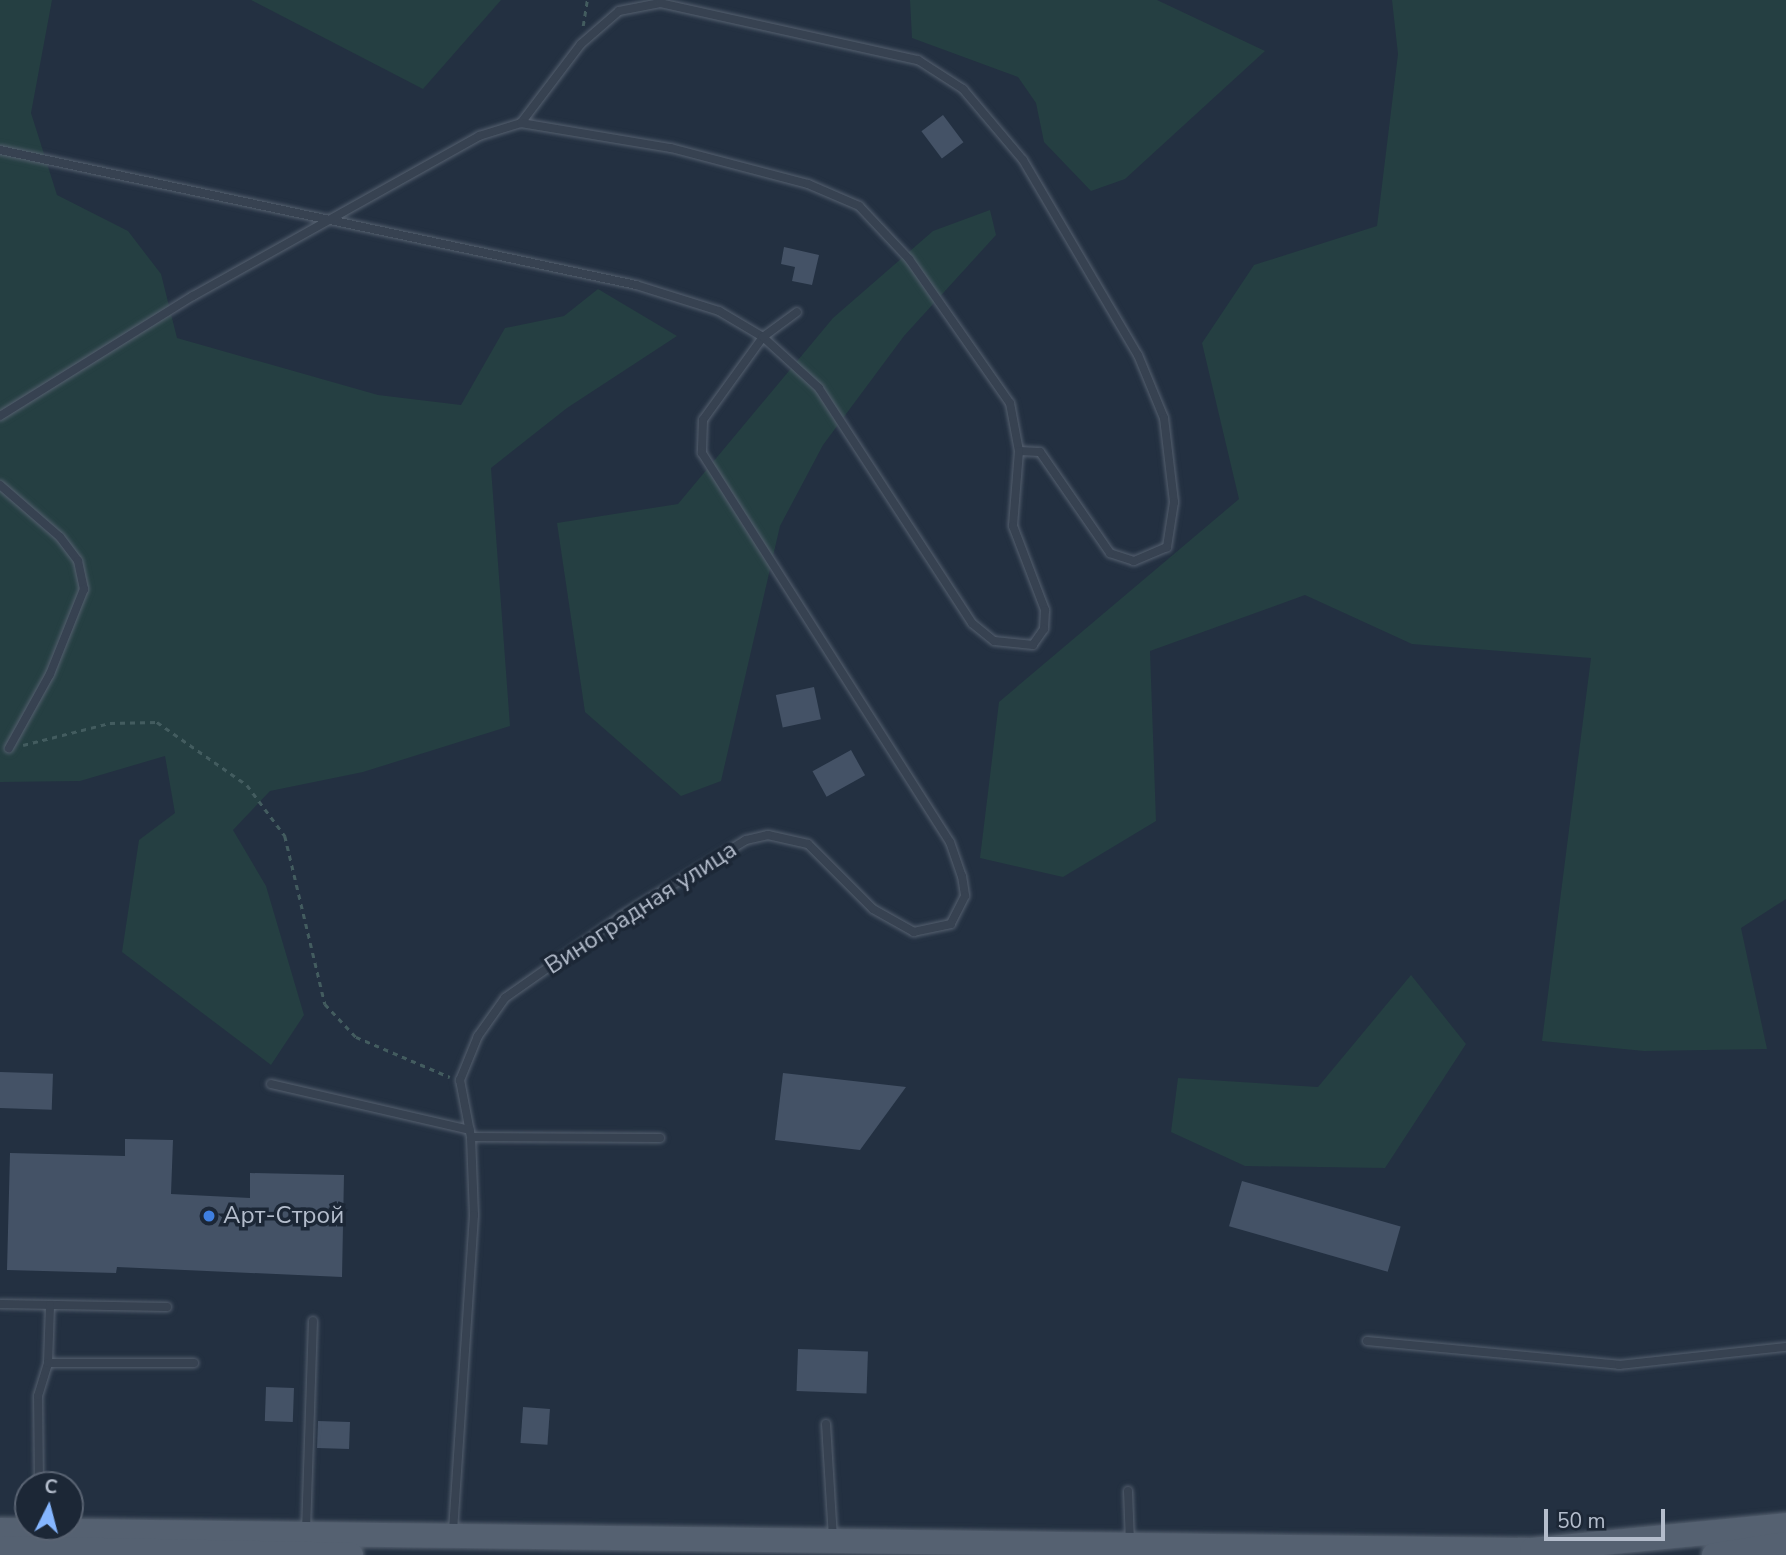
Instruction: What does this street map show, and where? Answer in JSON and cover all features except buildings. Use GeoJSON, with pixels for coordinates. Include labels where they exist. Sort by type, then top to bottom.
{"type":"FeatureCollection","features":[{"type":"Feature","properties":{"kind":"main road"},"geometry":{"type":"LineString","coordinates":[[84,1530],[1532,1550],[1786,1525]]}},
{"type":"Feature","properties":{"kind":"main road"},"geometry":{"type":"LineString","coordinates":[[1717,1555],[1786,1544]]}},
{"type":"Feature","properties":{"kind":"main road"},"geometry":{"type":"LineString","coordinates":[[0,1548],[351,1555]]}},
{"type":"Feature","properties":{"kind":"lane"},"geometry":{"type":"LineString","coordinates":[[521,123],[581,44],[620,11],[660,3],[918,60],[962,89],[1023,160],[1138,355],[1164,418],[1174,502],[1167,547],[1134,561],[1110,553],[1040,452],[1019,451]]}},
{"type":"Feature","properties":{"kind":"lane"},"geometry":{"type":"LineString","coordinates":[[0,150],[251,199],[327,222],[636,285],[719,311],[763,337],[818,388],[972,623],[995,642],[1017,646],[1033,645],[1044,629],[1045,610],[1013,526],[1019,451],[1010,403],[909,259],[859,206],[808,184],[671,148],[521,123],[479,135],[327,222],[193,296],[0,416]]}},
{"type":"Feature","properties":{"kind":"lane","name":"Виноградная улица"},"geometry":{"type":"LineString","coordinates":[[460,1080],[478,1036],[505,998],[623,915],[746,840],[768,835],[808,844],[873,909],[914,932],[951,924],[962,904],[962,876],[950,842],[702,453],[703,420],[763,337],[797,312]]}},
{"type":"Feature","properties":{"kind":"lane"},"geometry":{"type":"LineString","coordinates":[[0,485],[60,537],[78,561],[84,589],[51,674],[9,748]]}},
{"type":"Feature","properties":{"kind":"lane"},"geometry":{"type":"LineString","coordinates":[[453,1537],[474,1215],[470,1133],[460,1080]]}},
{"type":"Feature","properties":{"kind":"lane"},"geometry":{"type":"LineString","coordinates":[[271,1084],[470,1133],[660,1138]]}},
{"type":"Feature","properties":{"kind":"lane"},"geometry":{"type":"LineString","coordinates":[[0,1304],[167,1307]]}},
{"type":"Feature","properties":{"kind":"lane"},"geometry":{"type":"LineString","coordinates":[[39,1471],[38,1396],[48,1363],[50,1305]]}},
{"type":"Feature","properties":{"kind":"lane"},"geometry":{"type":"LineString","coordinates":[[306,1535],[313,1321]]}},
{"type":"Feature","properties":{"kind":"lane"},"geometry":{"type":"LineString","coordinates":[[1367,1341],[1619,1365],[1786,1347]]}},
{"type":"Feature","properties":{"kind":"lane"},"geometry":{"type":"LineString","coordinates":[[48,1363],[194,1363]]}},
{"type":"Feature","properties":{"kind":"lane"},"geometry":{"type":"LineString","coordinates":[[826,1424],[833,1542]]}},
{"type":"Feature","properties":{"kind":"lane"},"geometry":{"type":"LineString","coordinates":[[1128,1491],[1130,1546]]}},
{"type":"Feature","properties":{"kind":"path"},"geometry":{"type":"LineString","coordinates":[[581,44],[587,0]]}},
{"type":"Feature","properties":{"kind":"path"},"geometry":{"type":"LineString","coordinates":[[9,748],[110,723],[157,722],[247,785],[285,836],[325,1004],[365,1042],[460,1080]]}},
{"type":"Feature","properties":{"kind":"green space"},"geometry":{"type":"Polygon","coordinates":[[[0,0],[52,0],[31,113],[57,195],[128,231],[161,274],[177,338],[378,395],[461,405],[505,328],[564,316],[598,289],[677,336],[567,408],[491,468],[510,726],[363,772],[270,791],[233,830],[266,886],[304,1015],[271,1065],[122,952],[139,840],[175,813],[165,756],[80,781],[0,782],[0,0]]]}},
{"type":"Feature","properties":{"kind":"green space"},"geometry":{"type":"Polygon","coordinates":[[[251,0],[501,0],[423,89],[251,0]]]}},
{"type":"Feature","properties":{"kind":"green space"},"geometry":{"type":"Polygon","coordinates":[[[910,0],[1157,0],[1265,51],[1125,179],[1091,191],[1044,142],[1036,103],[1018,77],[912,38],[910,0]]]}},
{"type":"Feature","properties":{"kind":"green space"},"geometry":{"type":"Polygon","coordinates":[[[1392,0],[1786,0],[1786,899],[1741,928],[1767,1049],[1644,1051],[1542,1041],[1591,658],[1412,644],[1305,595],[1150,651],[1156,821],[1063,877],[980,858],[999,702],[1239,499],[1202,343],[1254,265],[1377,226],[1398,54],[1392,0]]]}},
{"type":"Feature","properties":{"kind":"green space"},"geometry":{"type":"Polygon","coordinates":[[[990,210],[996,235],[904,336],[823,445],[780,526],[721,781],[681,796],[585,712],[557,523],[678,504],[833,318],[933,231],[990,210]]]}},
{"type":"Feature","properties":{"kind":"green space"},"geometry":{"type":"Polygon","coordinates":[[[1411,975],[1466,1044],[1385,1168],[1245,1166],[1171,1132],[1178,1078],[1318,1087],[1411,975]]]}},
{"type":"Feature","properties":{"kind":"place","name":"Арт-Строй"},"geometry":{"type":"Point","coordinates":[209,1216]}}]}
